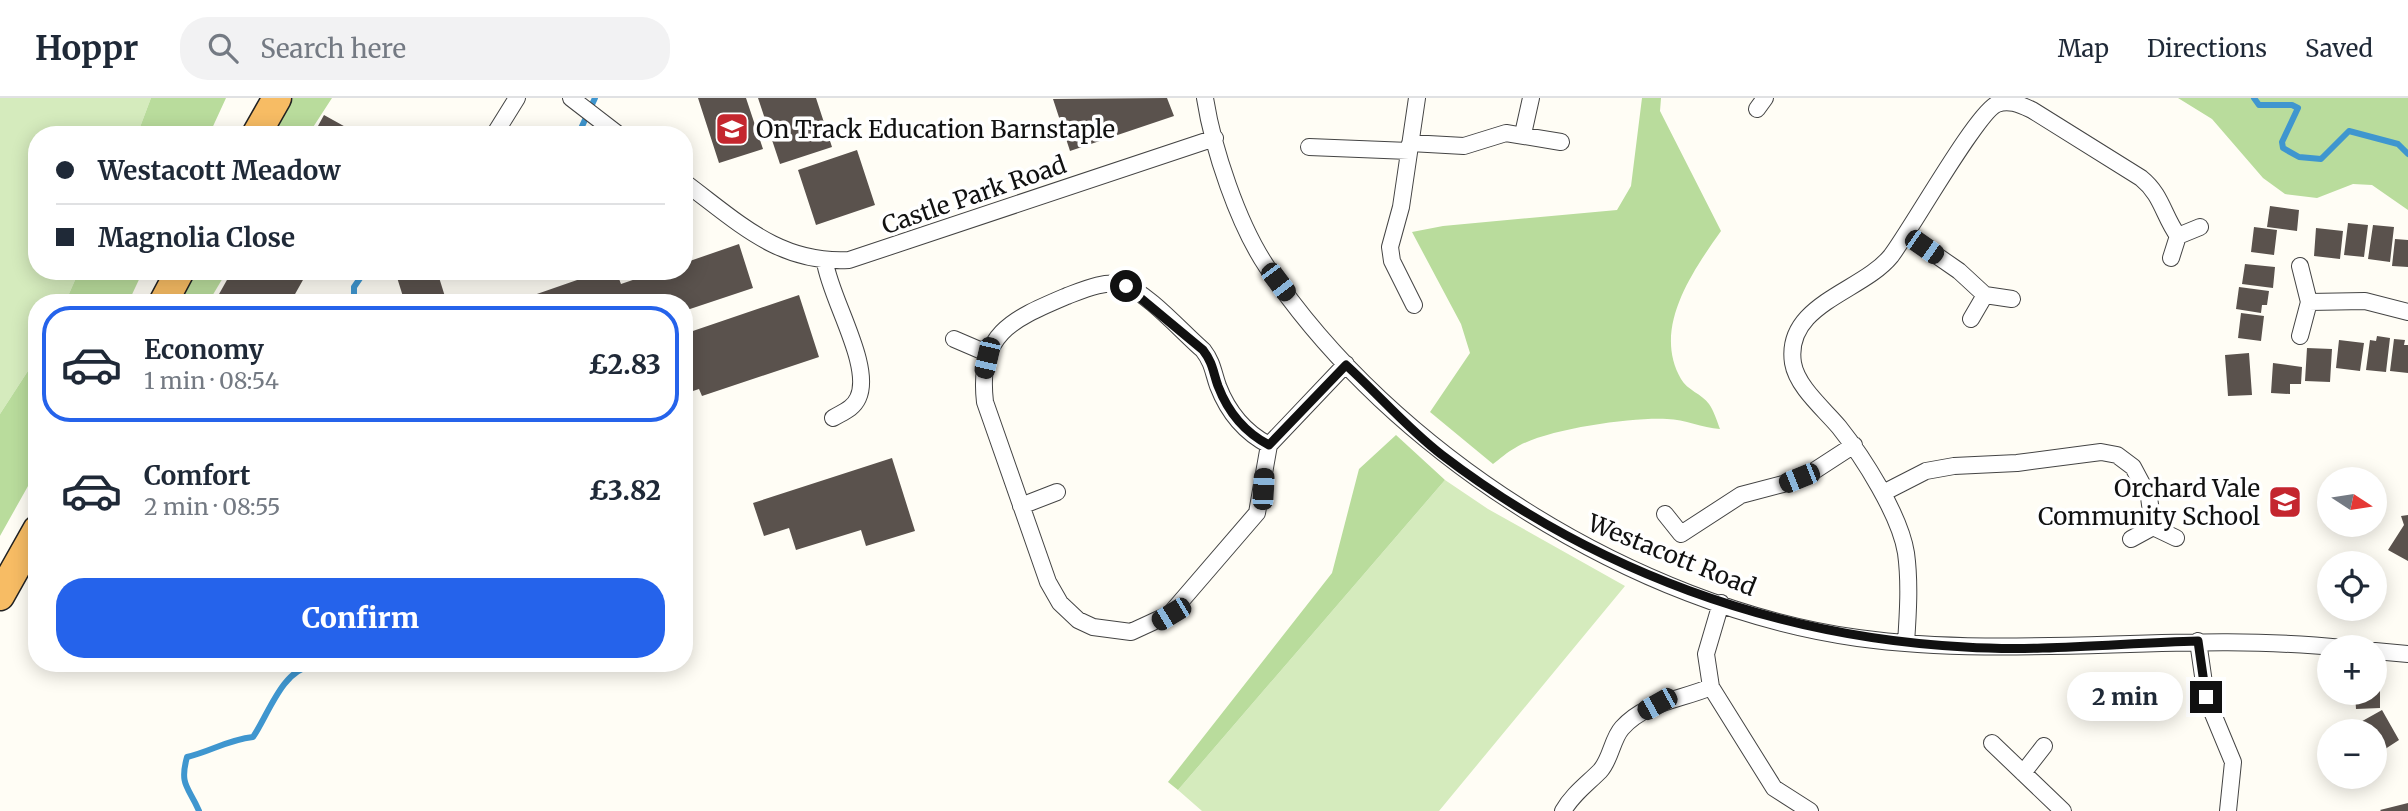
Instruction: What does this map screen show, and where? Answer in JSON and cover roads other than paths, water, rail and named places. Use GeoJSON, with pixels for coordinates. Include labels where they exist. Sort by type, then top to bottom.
{"type":"FeatureCollection","features":[{"type":"Feature","properties":{"kind":"highway"},"geometry":{"type":"LineString","coordinates":[[261,126],[277,98]]}},
{"type":"Feature","properties":{"kind":"highway"},"geometry":{"type":"LineString","coordinates":[[0,596],[28,546]]}},
{"type":"Feature","properties":{"kind":"street"},"geometry":{"type":"LineString","coordinates":[[500,126],[517,98]]}},
{"type":"Feature","properties":{"kind":"street"},"geometry":{"type":"LineString","coordinates":[[571,98],[607,126]]}},
{"type":"Feature","properties":{"kind":"street","name":"Westacott Road"},"geometry":{"type":"LineString","coordinates":[[1205,98],[1229,188],[1265,264],[1305,318],[1346,365],[1441,454],[1550,527],[1594,551],[1721,603],[1789,624],[1855,638],[1906,643],[2042,648],[2198,641],[2317,647]]}},
{"type":"Feature","properties":{"kind":"street"},"geometry":{"type":"LineString","coordinates":[[1414,305],[1392,261],[1390,247],[1401,207],[1417,98]]}},
{"type":"Feature","properties":{"kind":"street"},"geometry":{"type":"LineString","coordinates":[[1523,134],[1531,98]]}},
{"type":"Feature","properties":{"kind":"street"},"geometry":{"type":"LineString","coordinates":[[1906,643],[1906,550],[1883,493],[1854,445],[1797,376],[1793,346],[1808,316],[1873,273],[1907,235],[1988,110],[1997,103],[2014,102],[2032,110],[2155,190],[2166,220],[2178,236]]}},
{"type":"Feature","properties":{"kind":"street"},"geometry":{"type":"LineString","coordinates":[[1309,147],[1464,146],[1506,133],[1561,142]]}},
{"type":"Feature","properties":{"kind":"street","name":"Castle Park Road"},"geometry":{"type":"LineString","coordinates":[[693,188],[781,251],[825,261],[849,260],[1215,138]]}},
{"type":"Feature","properties":{"kind":"street"},"geometry":{"type":"LineString","coordinates":[[2178,236],[2200,227]]}},
{"type":"Feature","properties":{"kind":"street"},"geometry":{"type":"LineString","coordinates":[[1907,235],[1959,271],[1985,295],[2012,299]]}},
{"type":"Feature","properties":{"kind":"street"},"geometry":{"type":"LineString","coordinates":[[2171,258],[2178,236]]}},
{"type":"Feature","properties":{"kind":"street"},"geometry":{"type":"LineString","coordinates":[[825,261],[862,376],[858,397],[850,408],[833,418]]}},
{"type":"Feature","properties":{"kind":"street"},"geometry":{"type":"LineString","coordinates":[[2300,266],[2309,302],[2300,336]]}},
{"type":"Feature","properties":{"kind":"street"},"geometry":{"type":"LineString","coordinates":[[1269,445],[1257,439],[1232,414],[1217,382],[1213,363],[1203,350],[1126,286],[1107,283],[1018,317],[1003,330],[989,354],[982,379],[985,402],[1020,506],[1048,582],[1060,603],[1078,620],[1093,627],[1131,632],[1171,614],[1257,513],[1269,445],[1346,365]]}},
{"type":"Feature","properties":{"kind":"street"},"geometry":{"type":"LineString","coordinates":[[1972,319],[1985,295]]}},
{"type":"Feature","properties":{"kind":"street"},"geometry":{"type":"LineString","coordinates":[[2309,302],[2365,300],[2408,312]]}},
{"type":"Feature","properties":{"kind":"street"},"geometry":{"type":"LineString","coordinates":[[954,339],[989,354]]}},
{"type":"Feature","properties":{"kind":"street"},"geometry":{"type":"LineString","coordinates":[[1665,514],[1681,534],[1741,495],[1783,484],[1814,471],[1854,445]]}},
{"type":"Feature","properties":{"kind":"street"},"geometry":{"type":"LineString","coordinates":[[1883,493],[1926,471],[2101,452],[2117,455],[2133,467],[2149,497],[2153,527]]}},
{"type":"Feature","properties":{"kind":"street"},"geometry":{"type":"LineString","coordinates":[[1020,506],[1057,492]]}},
{"type":"Feature","properties":{"kind":"street"},"geometry":{"type":"LineString","coordinates":[[2153,527],[2176,538]]}},
{"type":"Feature","properties":{"kind":"street"},"geometry":{"type":"LineString","coordinates":[[2131,539],[2153,527]]}},
{"type":"Feature","properties":{"kind":"street"},"geometry":{"type":"LineString","coordinates":[[1721,603],[1706,654],[1710,687],[1774,788],[1802,808]]}},
{"type":"Feature","properties":{"kind":"street"},"geometry":{"type":"LineString","coordinates":[[2198,641],[2206,697],[2227,741],[2233,762],[2228,811]]}},
{"type":"Feature","properties":{"kind":"street"},"geometry":{"type":"LineString","coordinates":[[2387,652],[2408,654]]}},
{"type":"Feature","properties":{"kind":"street"},"geometry":{"type":"LineString","coordinates":[[1563,811],[1572,796],[1601,771],[1613,750],[1620,729],[1635,716],[1657,704],[1710,687]]}},
{"type":"Feature","properties":{"kind":"street"},"geometry":{"type":"LineString","coordinates":[[1992,743],[2063,811]]}},
{"type":"Feature","properties":{"kind":"street"},"geometry":{"type":"LineString","coordinates":[[2023,773],[2045,746]]}},
{"type":"Feature","properties":{"kind":"waterway"},"geometry":{"type":"LineString","coordinates":[[582,126],[595,98]]}},
{"type":"Feature","properties":{"kind":"waterway"},"geometry":{"type":"LineString","coordinates":[[2254,98],[2259,105],[2292,105],[2298,108],[2282,142],[2283,148],[2299,157],[2321,159],[2349,131],[2398,144],[2408,154]]}},
{"type":"Feature","properties":{"kind":"waterway"},"geometry":{"type":"LineString","coordinates":[[354,294],[354,287],[359,280]]}},
{"type":"Feature","properties":{"kind":"waterway"},"geometry":{"type":"LineString","coordinates":[[199,811],[186,786],[184,774],[187,757],[253,737],[277,695],[297,672]]}},
{"type":"Feature","properties":{"kind":"place","name":"On Track Education Barnstaple"},"geometry":{"type":"Point","coordinates":[732,129]}},
{"type":"Feature","properties":{"kind":"place","name":"Orchard Vale Community School"},"geometry":{"type":"Point","coordinates":[2285,502]}}]}
